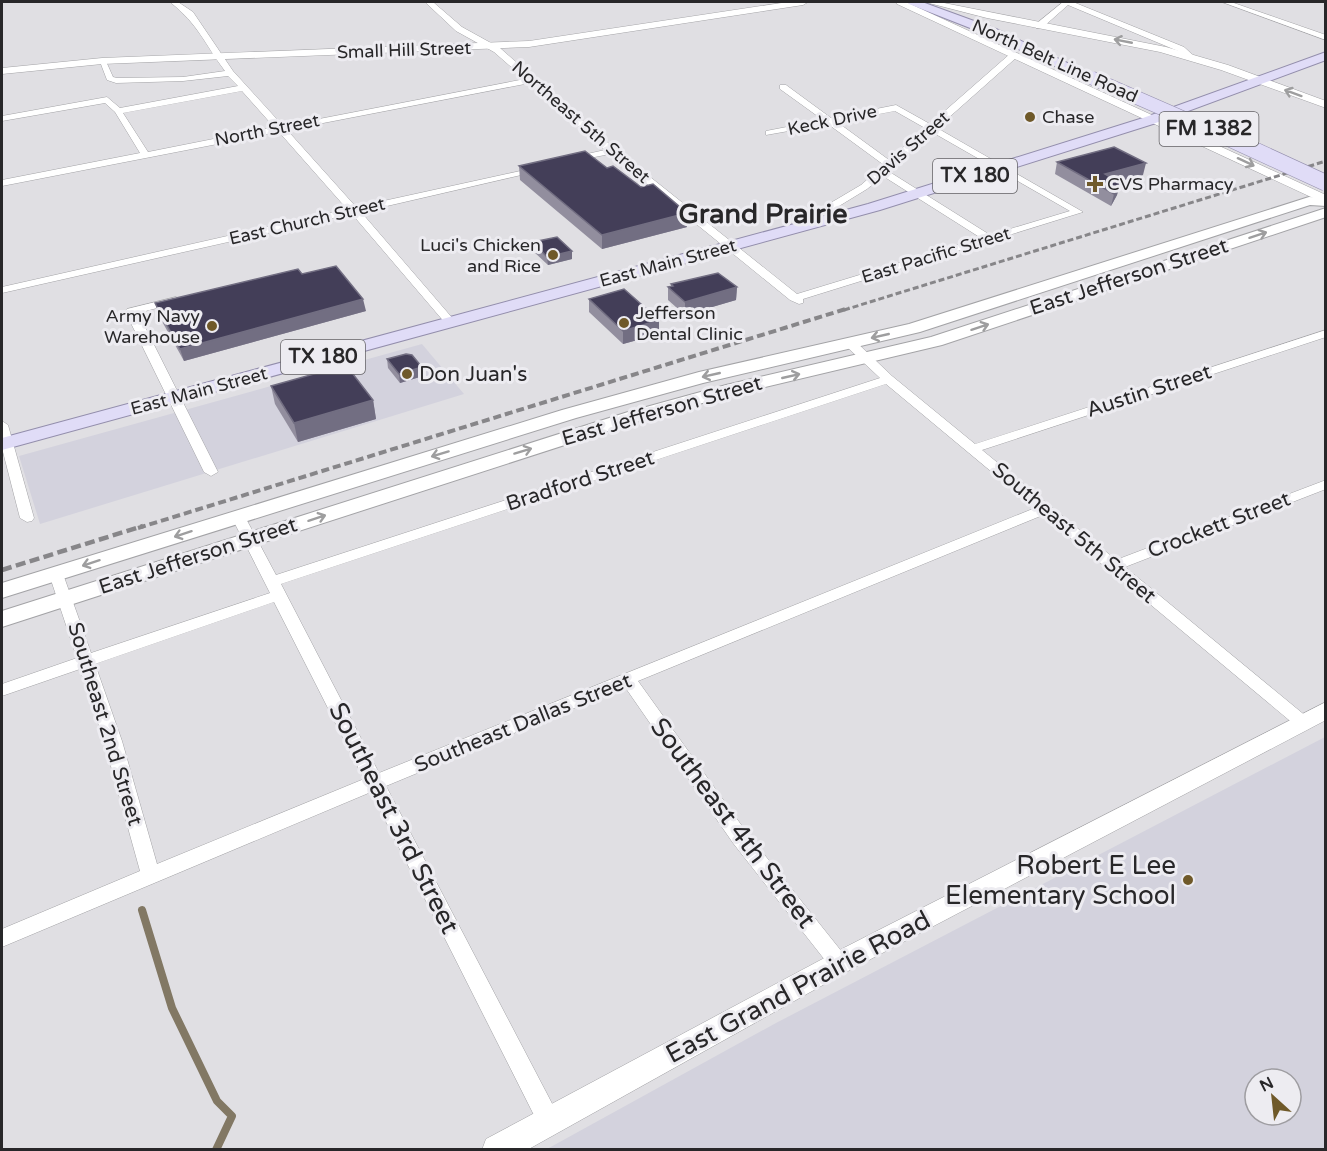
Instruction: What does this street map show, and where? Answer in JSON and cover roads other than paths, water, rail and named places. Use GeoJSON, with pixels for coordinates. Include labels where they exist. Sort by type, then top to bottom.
{"type":"FeatureCollection","features":[{"type":"Feature","properties":{"kind":"main road","name":"North Belt Line Road"},"geometry":{"type":"LineString","coordinates":[[913,2],[992,32],[1326,183]]}},
{"type":"Feature","properties":{"kind":"main road","name":"East Main Street"},"geometry":{"type":"LineString","coordinates":[[3,438],[174,397],[916,194],[1155,119],[1326,56]]}},
{"type":"Feature","properties":{"kind":"main road","name":"East Jefferson Street"},"geometry":{"type":"LineString","coordinates":[[2,591],[597,406],[699,378],[914,328],[1309,201],[1326,201]]}},
{"type":"Feature","properties":{"kind":"main road","name":"East Jefferson Street"},"geometry":{"type":"LineString","coordinates":[[2,620],[607,425],[726,391],[936,341],[1326,212]]}},
{"type":"Feature","properties":{"kind":"main road"},"geometry":{"type":"LineString","coordinates":[[1044,288],[1063,300]]}},
{"type":"Feature","properties":{"kind":"main road"},"geometry":{"type":"LineString","coordinates":[[597,406],[607,425]]}},
{"type":"Feature","properties":{"kind":"main road"},"geometry":{"type":"LineString","coordinates":[[474,443],[489,462]]}},
{"type":"Feature","properties":{"kind":"main road"},"geometry":{"type":"LineString","coordinates":[[350,482],[364,502]]}},
{"type":"Feature","properties":{"kind":"street"},"geometry":{"type":"LineString","coordinates":[[174,2],[187,9],[216,56],[230,73],[354,210],[450,322]]}},
{"type":"Feature","properties":{"kind":"street","name":"Northeast 5th Street"},"geometry":{"type":"LineString","coordinates":[[429,2],[459,29],[491,47],[533,80],[612,151],[732,246]]}},
{"type":"Feature","properties":{"kind":"street","name":"Small Hill Street"},"geometry":{"type":"LineString","coordinates":[[2,71],[102,61],[491,47],[571,39],[803,2]]}},
{"type":"Feature","properties":{"kind":"street","name":"North Belt Line Road"},"geometry":{"type":"LineString","coordinates":[[900,2],[1155,119]]}},
{"type":"Feature","properties":{"kind":"street"},"geometry":{"type":"LineString","coordinates":[[930,2],[993,18],[1122,40],[1191,57],[1326,105]]}},
{"type":"Feature","properties":{"kind":"street"},"geometry":{"type":"LineString","coordinates":[[1039,26],[1067,2],[1181,49],[1191,57]]}},
{"type":"Feature","properties":{"kind":"street"},"geometry":{"type":"LineString","coordinates":[[1226,2],[1326,38]]}},
{"type":"Feature","properties":{"kind":"street","name":"Davis Street"},"geometry":{"type":"LineString","coordinates":[[794,229],[864,187],[1014,55]]}},
{"type":"Feature","properties":{"kind":"street"},"geometry":{"type":"LineString","coordinates":[[102,61],[110,78],[116,81],[118,88],[126,90],[230,73]]}},
{"type":"Feature","properties":{"kind":"street","name":"North Street"},"geometry":{"type":"LineString","coordinates":[[2,183],[533,80]]}},
{"type":"Feature","properties":{"kind":"street"},"geometry":{"type":"LineString","coordinates":[[783,87],[916,194],[989,239]]}},
{"type":"Feature","properties":{"kind":"street"},"geometry":{"type":"LineString","coordinates":[[118,111],[243,88]]}},
{"type":"Feature","properties":{"kind":"street"},"geometry":{"type":"LineString","coordinates":[[2,118],[107,100],[118,111],[145,154]]}},
{"type":"Feature","properties":{"kind":"street","name":"Keck Drive"},"geometry":{"type":"LineString","coordinates":[[769,134],[896,108],[931,128]]}},
{"type":"Feature","properties":{"kind":"street","name":"FM 1382"},"geometry":{"type":"LineString","coordinates":[[1155,119],[1326,201]]}},
{"type":"Feature","properties":{"kind":"street"},"geometry":{"type":"LineString","coordinates":[[931,128],[1001,168]]}},
{"type":"Feature","properties":{"kind":"street"},"geometry":{"type":"LineString","coordinates":[[558,163],[612,151]]}},
{"type":"Feature","properties":{"kind":"street","name":"East Church Street"},"geometry":{"type":"LineString","coordinates":[[2,290],[547,166]]}},
{"type":"Feature","properties":{"kind":"street","name":"East Pacific Street"},"geometry":{"type":"LineString","coordinates":[[732,246],[796,299],[1078,213],[1001,168]]}},
{"type":"Feature","properties":{"kind":"street"},"geometry":{"type":"LineString","coordinates":[[187,298],[131,311],[211,472]]}},
{"type":"Feature","properties":{"kind":"street","name":"Austin Street"},"geometry":{"type":"LineString","coordinates":[[972,449],[1326,333]]}},
{"type":"Feature","properties":{"kind":"street","name":"Southeast 5th Street"},"geometry":{"type":"LineString","coordinates":[[849,343],[888,379],[1302,721]]}},
{"type":"Feature","properties":{"kind":"street","name":"Bradford Street"},"geometry":{"type":"LineString","coordinates":[[2,690],[86,661],[275,588],[888,379]]}},
{"type":"Feature","properties":{"kind":"street"},"geometry":{"type":"LineString","coordinates":[[3,438],[27,518]]}},
{"type":"Feature","properties":{"kind":"street","name":"Crockett Street"},"geometry":{"type":"LineString","coordinates":[[1113,566],[1326,484]]}},
{"type":"Feature","properties":{"kind":"street","name":"Southeast Dallas Street"},"geometry":{"type":"LineString","coordinates":[[2,938],[375,781],[629,681],[1045,509]]}},
{"type":"Feature","properties":{"kind":"street","name":"Southeast 3rd Street"},"geometry":{"type":"LineString","coordinates":[[238,516],[549,1121]]}},
{"type":"Feature","properties":{"kind":"street","name":"Southeast 2nd Street"},"geometry":{"type":"LineString","coordinates":[[56,574],[113,741],[151,875]]}},
{"type":"Feature","properties":{"kind":"street","name":"Southeast 4th Street"},"geometry":{"type":"LineString","coordinates":[[629,681],[740,838],[839,963]]}},
{"type":"Feature","properties":{"kind":"street","name":"East Grand Prairie Road"},"geometry":{"type":"LineString","coordinates":[[496,1149],[839,963],[1326,710]]}},
{"type":"Feature","properties":{"kind":"waterway"},"geometry":{"type":"LineString","coordinates":[[142,910],[172,1008],[217,1101],[232,1116],[216,1150]]}},
{"type":"Feature","properties":{"kind":"railway"},"geometry":{"type":"LineString","coordinates":[[844,310],[1326,161]]}},
{"type":"Feature","properties":{"kind":"railway"},"geometry":{"type":"LineString","coordinates":[[138,528],[849,308]]}},
{"type":"Feature","properties":{"kind":"railway"},"geometry":{"type":"LineString","coordinates":[[2,570],[143,526]]}},
{"type":"Feature","properties":{"kind":"place","name":"Chase"},"geometry":{"type":"Point","coordinates":[1030,117]}},
{"type":"Feature","properties":{"kind":"place","name":"CVS Pharmacy"},"geometry":{"type":"Point","coordinates":[1095,184]}},
{"type":"Feature","properties":{"kind":"place","name":"Luci's Chicken and Rice"},"geometry":{"type":"Point","coordinates":[553,255]}},
{"type":"Feature","properties":{"kind":"place","name":"Jefferson Dental Clinic"},"geometry":{"type":"Point","coordinates":[624,323]}},
{"type":"Feature","properties":{"kind":"place","name":"Army Navy Warehouse"},"geometry":{"type":"Point","coordinates":[212,326]}},
{"type":"Feature","properties":{"kind":"place","name":"Don Juan's"},"geometry":{"type":"Point","coordinates":[407,374]}},
{"type":"Feature","properties":{"kind":"place","name":"Robert E Lee Elementary School"},"geometry":{"type":"Point","coordinates":[1188,880]}},
{"type":"Feature","properties":{"kind":"district","name":"Grand Prairie"},"geometry":{"type":"Point","coordinates":[763,214]}}]}
